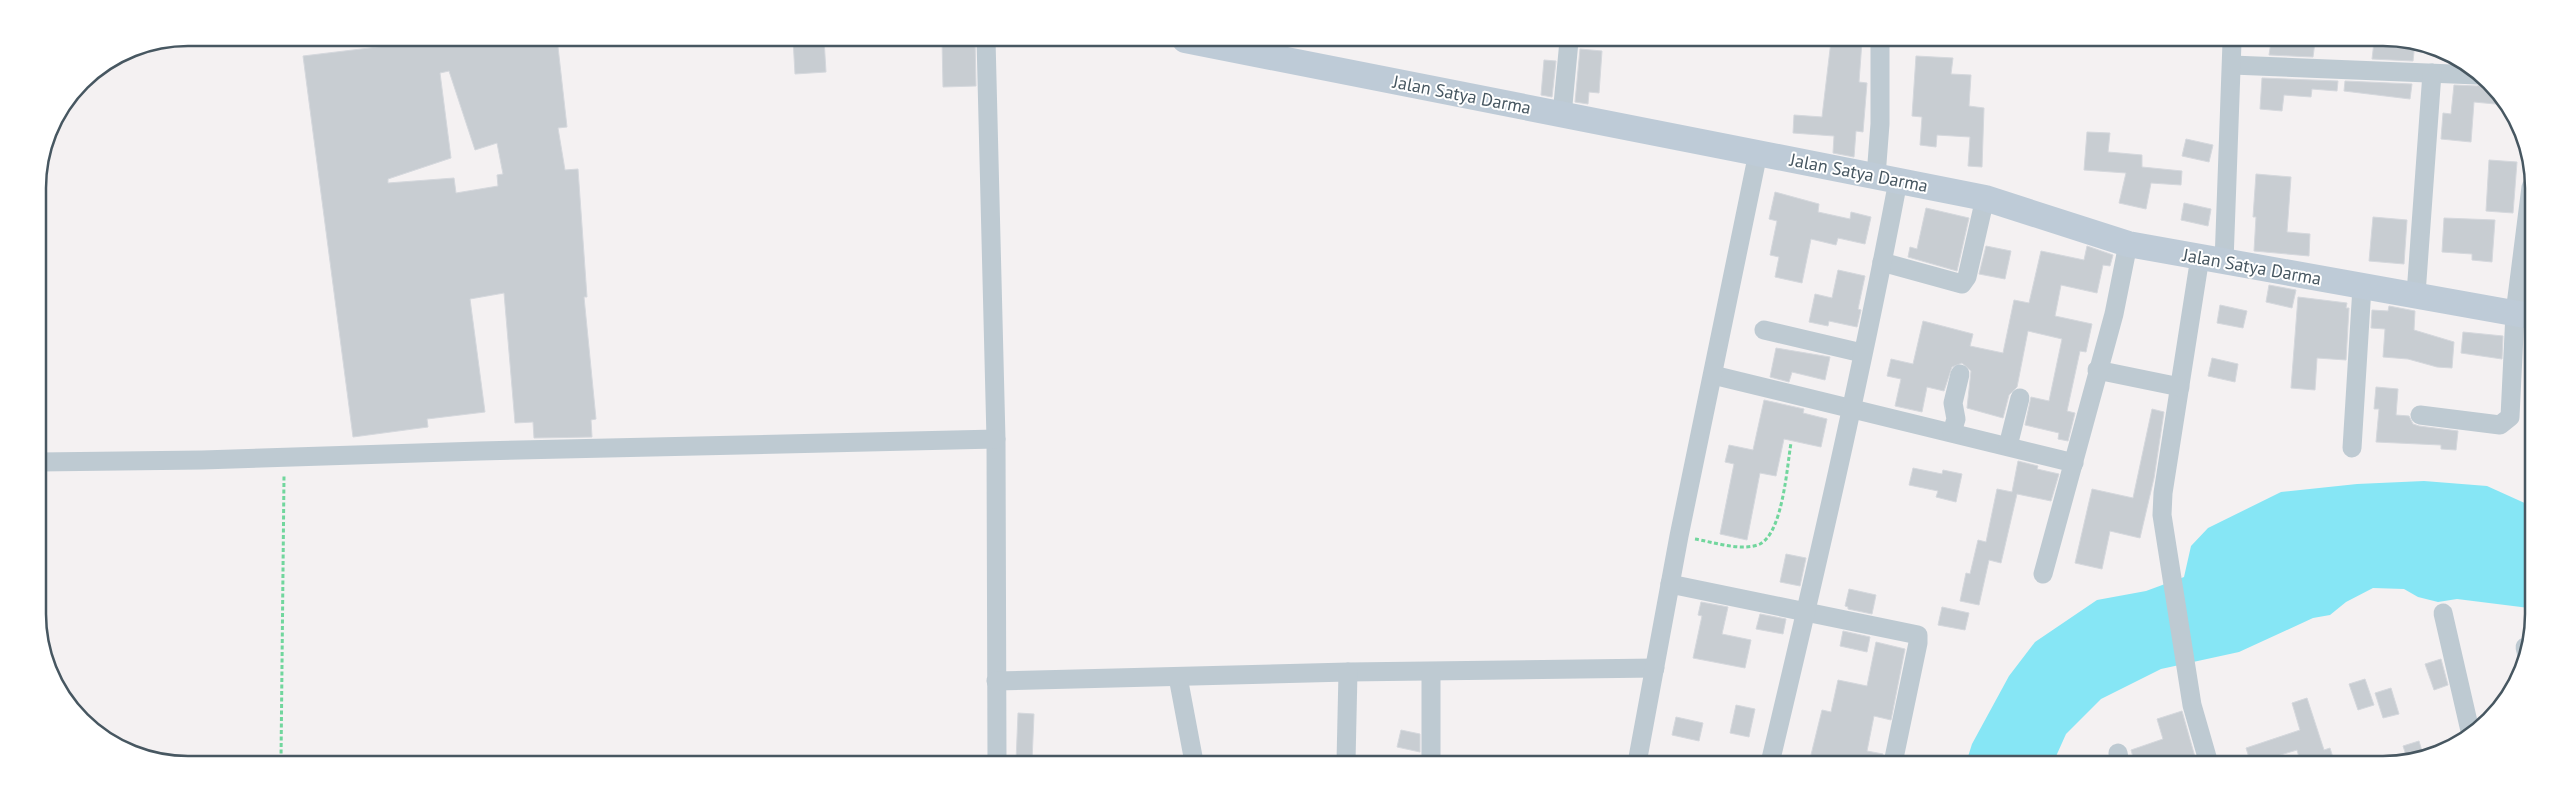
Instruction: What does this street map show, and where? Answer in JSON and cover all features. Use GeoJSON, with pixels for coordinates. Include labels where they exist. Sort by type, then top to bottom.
{"type":"FeatureCollection","features":[{"type":"Feature","properties":{"kind":"main road","name":"Jalan Satya Darma"},"geometry":{"type":"LineString","coordinates":[[1215,46],[1985,198],[2128,244],[2362,287],[2416,294],[2523,314]]}},
{"type":"Feature","properties":{"kind":"street"},"geometry":{"type":"LineString","coordinates":[[986,46],[996,439],[997,756]]}},
{"type":"Feature","properties":{"kind":"street"},"geometry":{"type":"LineString","coordinates":[[1562,115],[1569,46]]}},
{"type":"Feature","properties":{"kind":"street"},"geometry":{"type":"LineString","coordinates":[[1772,755],[1806,612],[1882,262],[1887,179],[1880,124],[1880,46]]}},
{"type":"Feature","properties":{"kind":"street"},"geometry":{"type":"LineString","coordinates":[[2206,755],[2192,705],[2162,515],[2163,493],[2180,387],[2212,259],[2232,65],[2232,46]]}},
{"type":"Feature","properties":{"kind":"street"},"geometry":{"type":"LineString","coordinates":[[2232,65],[2432,74],[2465,73]]}},
{"type":"Feature","properties":{"kind":"street"},"geometry":{"type":"LineString","coordinates":[[2416,294],[2432,74]]}},
{"type":"Feature","properties":{"kind":"street"},"geometry":{"type":"LineString","coordinates":[[1638,755],[1679,536],[1758,153]]}},
{"type":"Feature","properties":{"kind":"street"},"geometry":{"type":"LineString","coordinates":[[1882,262],[1962,284],[1967,277],[1985,198]]}},
{"type":"Feature","properties":{"kind":"street"},"geometry":{"type":"LineString","coordinates":[[2043,574],[2074,463],[2097,370],[2114,314],[2128,244]]}},
{"type":"Feature","properties":{"kind":"street"},"geometry":{"type":"LineString","coordinates":[[2420,415],[2500,425],[2510,417],[2523,314],[2525,278]]}},
{"type":"Feature","properties":{"kind":"street"},"geometry":{"type":"LineString","coordinates":[[2352,448],[2362,287]]}},
{"type":"Feature","properties":{"kind":"street"},"geometry":{"type":"LineString","coordinates":[[1764,330],[1862,353]]}},
{"type":"Feature","properties":{"kind":"street"},"geometry":{"type":"LineString","coordinates":[[2097,370],[2180,387]]}},
{"type":"Feature","properties":{"kind":"street"},"geometry":{"type":"LineString","coordinates":[[1952,432],[1956,419],[1953,403],[1960,374]]}},
{"type":"Feature","properties":{"kind":"street"},"geometry":{"type":"LineString","coordinates":[[1712,375],[2074,463]]}},
{"type":"Feature","properties":{"kind":"street"},"geometry":{"type":"LineString","coordinates":[[2008,446],[2020,398]]}},
{"type":"Feature","properties":{"kind":"street"},"geometry":{"type":"LineString","coordinates":[[46,462],[284,458],[996,439]]}},
{"type":"Feature","properties":{"kind":"street"},"geometry":{"type":"LineString","coordinates":[[1670,584],[1918,635],[1919,638],[1895,755]]}},
{"type":"Feature","properties":{"kind":"street"},"geometry":{"type":"LineString","coordinates":[[2443,613],[2469,726]]}},
{"type":"Feature","properties":{"kind":"street"},"geometry":{"type":"LineString","coordinates":[[996,681],[1348,672],[1655,668]]}},
{"type":"Feature","properties":{"kind":"street"},"geometry":{"type":"LineString","coordinates":[[1346,755],[1348,672]]}},
{"type":"Feature","properties":{"kind":"street"},"geometry":{"type":"LineString","coordinates":[[1431,672],[1431,755]]}},
{"type":"Feature","properties":{"kind":"street"},"geometry":{"type":"LineString","coordinates":[[1178,677],[1193,756]]}},
{"type":"Feature","properties":{"kind":"path"},"geometry":{"type":"LineString","coordinates":[[1679,536],[1748,546],[1760,544],[1772,531],[1779,513],[1791,442]]}},
{"type":"Feature","properties":{"kind":"path"},"geometry":{"type":"LineString","coordinates":[[281,756],[284,458]]}},
{"type":"Feature","properties":{"kind":"water"},"geometry":{"type":"Polygon","coordinates":[[[2424,481],[2487,486],[2525,503],[2525,608],[2457,599],[2438,602],[2418,597],[2404,589],[2373,588],[2346,602],[2330,615],[2313,618],[2239,652],[2161,669],[2101,699],[2066,734],[2057,755],[1968,755],[1972,744],[2009,676],[2035,642],[2097,600],[2146,591],[2184,577],[2191,546],[2208,528],[2281,492],[2357,484],[2424,481]]]}},
{"type":"Feature","properties":{"kind":"building"},"geometry":{"type":"Polygon","coordinates":[[[386,46],[558,46],[567,127],[558,128],[565,170],[578,169],[587,297],[584,297],[596,419],[591,420],[592,437],[534,438],[533,422],[515,423],[504,293],[470,299],[485,412],[427,419],[428,427],[353,437],[303,56],[386,46]],[[449,71],[440,73],[451,158],[388,179],[388,183],[454,178],[456,193],[498,186],[497,175],[503,174],[497,143],[475,150],[449,71]]]}},
{"type":"Feature","properties":{"kind":"building"},"geometry":{"type":"Polygon","coordinates":[[[793,46],[824,46],[826,72],[795,74],[793,46]]]}},
{"type":"Feature","properties":{"kind":"building"},"geometry":{"type":"Polygon","coordinates":[[[942,46],[975,46],[976,86],[943,87],[942,46]]]}},
{"type":"Feature","properties":{"kind":"building"},"geometry":{"type":"Polygon","coordinates":[[[1830,46],[1862,46],[1859,82],[1867,83],[1863,132],[1856,131],[1854,157],[1833,153],[1834,136],[1793,133],[1794,115],[1822,117],[1830,46]]]}},
{"type":"Feature","properties":{"kind":"building"},"geometry":{"type":"Polygon","coordinates":[[[2270,46],[2314,46],[2313,57],[2269,55],[2270,46]]]}},
{"type":"Feature","properties":{"kind":"building"},"geometry":{"type":"Polygon","coordinates":[[[2374,46],[2401,47],[2414,50],[2413,61],[2372,59],[2374,46]]]}},
{"type":"Feature","properties":{"kind":"building"},"geometry":{"type":"Polygon","coordinates":[[[1580,49],[1602,51],[1599,93],[1589,92],[1588,104],[1575,102],[1580,49]]]}},
{"type":"Feature","properties":{"kind":"building"},"geometry":{"type":"Polygon","coordinates":[[[1916,56],[1953,58],[1951,74],[1971,75],[1969,106],[1984,108],[1982,167],[1968,166],[1970,137],[1937,135],[1936,147],[1920,145],[1922,117],[1912,116],[1916,56]]]}},
{"type":"Feature","properties":{"kind":"building"},"geometry":{"type":"Polygon","coordinates":[[[1544,60],[1556,61],[1552,97],[1541,95],[1544,60]]]}},
{"type":"Feature","properties":{"kind":"building"},"geometry":{"type":"Polygon","coordinates":[[[2262,78],[2338,81],[2337,91],[2312,89],[2311,97],[2284,95],[2282,111],[2260,109],[2262,78]]]}},
{"type":"Feature","properties":{"kind":"building"},"geometry":{"type":"Polygon","coordinates":[[[2345,81],[2412,84],[2410,99],[2344,91],[2345,81]]]}},
{"type":"Feature","properties":{"kind":"building"},"geometry":{"type":"Polygon","coordinates":[[[2454,85],[2479,85],[2483,88],[2497,104],[2474,102],[2471,142],[2441,139],[2443,113],[2451,114],[2454,85]]]}},
{"type":"Feature","properties":{"kind":"building"},"geometry":{"type":"Polygon","coordinates":[[[2087,132],[2110,133],[2108,152],[2142,155],[2142,167],[2182,171],[2181,185],[2151,183],[2146,209],[2119,203],[2126,173],[2084,170],[2087,132]]]}},
{"type":"Feature","properties":{"kind":"building"},"geometry":{"type":"Polygon","coordinates":[[[2186,139],[2213,145],[2209,162],[2182,156],[2186,139]]]}},
{"type":"Feature","properties":{"kind":"building"},"geometry":{"type":"Polygon","coordinates":[[[2489,160],[2517,162],[2513,213],[2486,211],[2489,160]]]}},
{"type":"Feature","properties":{"kind":"building"},"geometry":{"type":"Polygon","coordinates":[[[2256,174],[2291,177],[2287,232],[2310,234],[2309,256],[2254,251],[2256,217],[2253,217],[2256,174]]]}},
{"type":"Feature","properties":{"kind":"building"},"geometry":{"type":"Polygon","coordinates":[[[1775,192],[1819,204],[1818,212],[1850,219],[1851,212],[1871,217],[1865,244],[1838,238],[1836,245],[1811,239],[1802,283],[1775,277],[1779,257],[1770,255],[1777,221],[1769,219],[1775,192]]]}},
{"type":"Feature","properties":{"kind":"building"},"geometry":{"type":"Polygon","coordinates":[[[2184,203],[2211,209],[2208,226],[2181,220],[2184,203]]]}},
{"type":"Feature","properties":{"kind":"building"},"geometry":{"type":"Polygon","coordinates":[[[1926,208],[1969,218],[1957,271],[1908,257],[1910,247],[1917,249],[1926,208]]]}},
{"type":"Feature","properties":{"kind":"building"},"geometry":{"type":"Polygon","coordinates":[[[2373,217],[2407,220],[2404,264],[2369,261],[2373,217]]]}},
{"type":"Feature","properties":{"kind":"building"},"geometry":{"type":"Polygon","coordinates":[[[2444,218],[2495,220],[2492,262],[2472,260],[2472,254],[2442,252],[2444,218]]]}},
{"type":"Feature","properties":{"kind":"building"},"geometry":{"type":"Polygon","coordinates":[[[1986,246],[2011,251],[2005,279],[1979,274],[1986,246]]]}},
{"type":"Feature","properties":{"kind":"building"},"geometry":{"type":"Polygon","coordinates":[[[2087,246],[2113,255],[2110,266],[2103,265],[2097,293],[2061,285],[2055,316],[2092,324],[2086,352],[2080,351],[2067,411],[2075,413],[2068,441],[2058,439],[2059,433],[2025,425],[2031,397],[2049,401],[2062,339],[2028,331],[2017,387],[2009,395],[2003,418],[1967,408],[1971,371],[1962,363],[1952,367],[1944,391],[1927,387],[1922,412],[1895,406],[1901,379],[1887,376],[1891,359],[1913,364],[1923,321],[1973,334],[1970,346],[2003,353],[2014,300],[2029,303],[2041,251],[2084,260],[2087,246]]]}},
{"type":"Feature","properties":{"kind":"building"},"geometry":{"type":"Polygon","coordinates":[[[1838,270],[1865,276],[1858,309],[1861,310],[1857,327],[1829,321],[1828,326],[1809,322],[1815,294],[1832,298],[1838,270]]]}},
{"type":"Feature","properties":{"kind":"building"},"geometry":{"type":"Polygon","coordinates":[[[2269,285],[2296,290],[2292,308],[2266,302],[2269,285]]]}},
{"type":"Feature","properties":{"kind":"building"},"geometry":{"type":"Polygon","coordinates":[[[2298,297],[2347,303],[2346,308],[2349,308],[2346,360],[2317,358],[2315,390],[2291,388],[2298,297]]]}},
{"type":"Feature","properties":{"kind":"building"},"geometry":{"type":"Polygon","coordinates":[[[2220,305],[2247,311],[2243,328],[2217,323],[2220,305]]]}},
{"type":"Feature","properties":{"kind":"building"},"geometry":{"type":"Polygon","coordinates":[[[2389,306],[2415,311],[2414,330],[2454,342],[2452,368],[2437,367],[2408,359],[2383,357],[2385,329],[2371,328],[2372,310],[2388,311],[2389,306]]]}},
{"type":"Feature","properties":{"kind":"building"},"geometry":{"type":"Polygon","coordinates":[[[2463,332],[2503,336],[2502,359],[2461,353],[2463,332]]]}},
{"type":"Feature","properties":{"kind":"building"},"geometry":{"type":"Polygon","coordinates":[[[1776,348],[1830,357],[1825,380],[1792,372],[1789,382],[1770,377],[1776,348]]]}},
{"type":"Feature","properties":{"kind":"building"},"geometry":{"type":"Polygon","coordinates":[[[2212,358],[2238,364],[2235,382],[2208,376],[2212,358]]]}},
{"type":"Feature","properties":{"kind":"building"},"geometry":{"type":"Polygon","coordinates":[[[2376,387],[2398,389],[2396,415],[2409,416],[2413,424],[2419,426],[2458,431],[2456,450],[2441,449],[2441,445],[2376,442],[2379,409],[2374,409],[2376,387]]]}},
{"type":"Feature","properties":{"kind":"building"},"geometry":{"type":"Polygon","coordinates":[[[1764,400],[1804,409],[1803,413],[1827,419],[1821,447],[1784,439],[1776,476],[1760,473],[1747,540],[1720,534],[1734,464],[1725,462],[1729,445],[1753,450],[1764,400]]]}},
{"type":"Feature","properties":{"kind":"building"},"geometry":{"type":"Polygon","coordinates":[[[2152,409],[2164,412],[2154,478],[2140,538],[2110,531],[2102,569],[2075,563],[2092,489],[2133,498],[2152,409]]]}},
{"type":"Feature","properties":{"kind":"building"},"geometry":{"type":"Polygon","coordinates":[[[2018,461],[2038,466],[2037,469],[2059,474],[2051,501],[2017,494],[2001,563],[1989,560],[1979,605],[1960,601],[1966,573],[1970,574],[1978,540],[1986,542],[1997,489],[2012,492],[2018,461]]]}},
{"type":"Feature","properties":{"kind":"building"},"geometry":{"type":"Polygon","coordinates":[[[1913,468],[1942,474],[1943,470],[1962,474],[1956,502],[1936,497],[1938,491],[1909,485],[1913,468]]]}},
{"type":"Feature","properties":{"kind":"building"},"geometry":{"type":"Polygon","coordinates":[[[1786,554],[1806,558],[1800,586],[1780,582],[1786,554]]]}},
{"type":"Feature","properties":{"kind":"building"},"geometry":{"type":"Polygon","coordinates":[[[1849,589],[1876,595],[1872,614],[1848,609],[1845,606],[1849,589]]]}},
{"type":"Feature","properties":{"kind":"building"},"geometry":{"type":"Polygon","coordinates":[[[1701,602],[1728,607],[1722,634],[1751,640],[1745,668],[1693,658],[1702,616],[1698,615],[1701,602]]]}},
{"type":"Feature","properties":{"kind":"building"},"geometry":{"type":"Polygon","coordinates":[[[1942,607],[1969,613],[1965,630],[1938,625],[1942,607]]]}},
{"type":"Feature","properties":{"kind":"building"},"geometry":{"type":"Polygon","coordinates":[[[1760,614],[1786,619],[1783,634],[1756,629],[1760,614]]]}},
{"type":"Feature","properties":{"kind":"building"},"geometry":{"type":"Polygon","coordinates":[[[1843,631],[1870,637],[1867,652],[1840,646],[1843,631]]]}},
{"type":"Feature","properties":{"kind":"building"},"geometry":{"type":"Polygon","coordinates":[[[1876,642],[1905,649],[1891,720],[1874,716],[1867,751],[1883,755],[1811,755],[1822,710],[1831,712],[1838,680],[1867,686],[1876,642]]]}},
{"type":"Feature","properties":{"kind":"building"},"geometry":{"type":"Polygon","coordinates":[[[2441,659],[2448,685],[2434,690],[2425,664],[2441,659]]]}},
{"type":"Feature","properties":{"kind":"building"},"geometry":{"type":"Polygon","coordinates":[[[2365,679],[2374,705],[2358,710],[2349,684],[2365,679]]]}},
{"type":"Feature","properties":{"kind":"building"},"geometry":{"type":"Polygon","coordinates":[[[2391,688],[2399,714],[2383,718],[2375,693],[2391,688]]]}},
{"type":"Feature","properties":{"kind":"building"},"geometry":{"type":"Polygon","coordinates":[[[2307,698],[2324,750],[2330,748],[2332,755],[2298,755],[2297,750],[2280,755],[2248,755],[2246,748],[2300,730],[2292,703],[2307,698]]]}},
{"type":"Feature","properties":{"kind":"building"},"geometry":{"type":"Polygon","coordinates":[[[1736,705],[1755,709],[1749,737],[1730,733],[1736,705]]]}},
{"type":"Feature","properties":{"kind":"building"},"geometry":{"type":"Polygon","coordinates":[[[2182,711],[2194,755],[2132,755],[2131,750],[2163,739],[2157,719],[2182,711]]]}},
{"type":"Feature","properties":{"kind":"building"},"geometry":{"type":"Polygon","coordinates":[[[1018,713],[1034,714],[1032,756],[1016,756],[1018,713]]]}},
{"type":"Feature","properties":{"kind":"building"},"geometry":{"type":"Polygon","coordinates":[[[1676,717],[1703,723],[1699,741],[1672,735],[1676,717]]]}},
{"type":"Feature","properties":{"kind":"building"},"geometry":{"type":"Polygon","coordinates":[[[1401,730],[1420,734],[1420,752],[1397,747],[1401,730]]]}},
{"type":"Feature","properties":{"kind":"building"},"geometry":{"type":"Polygon","coordinates":[[[2419,741],[2422,750],[2406,754],[2403,746],[2419,741]]]}}]}
